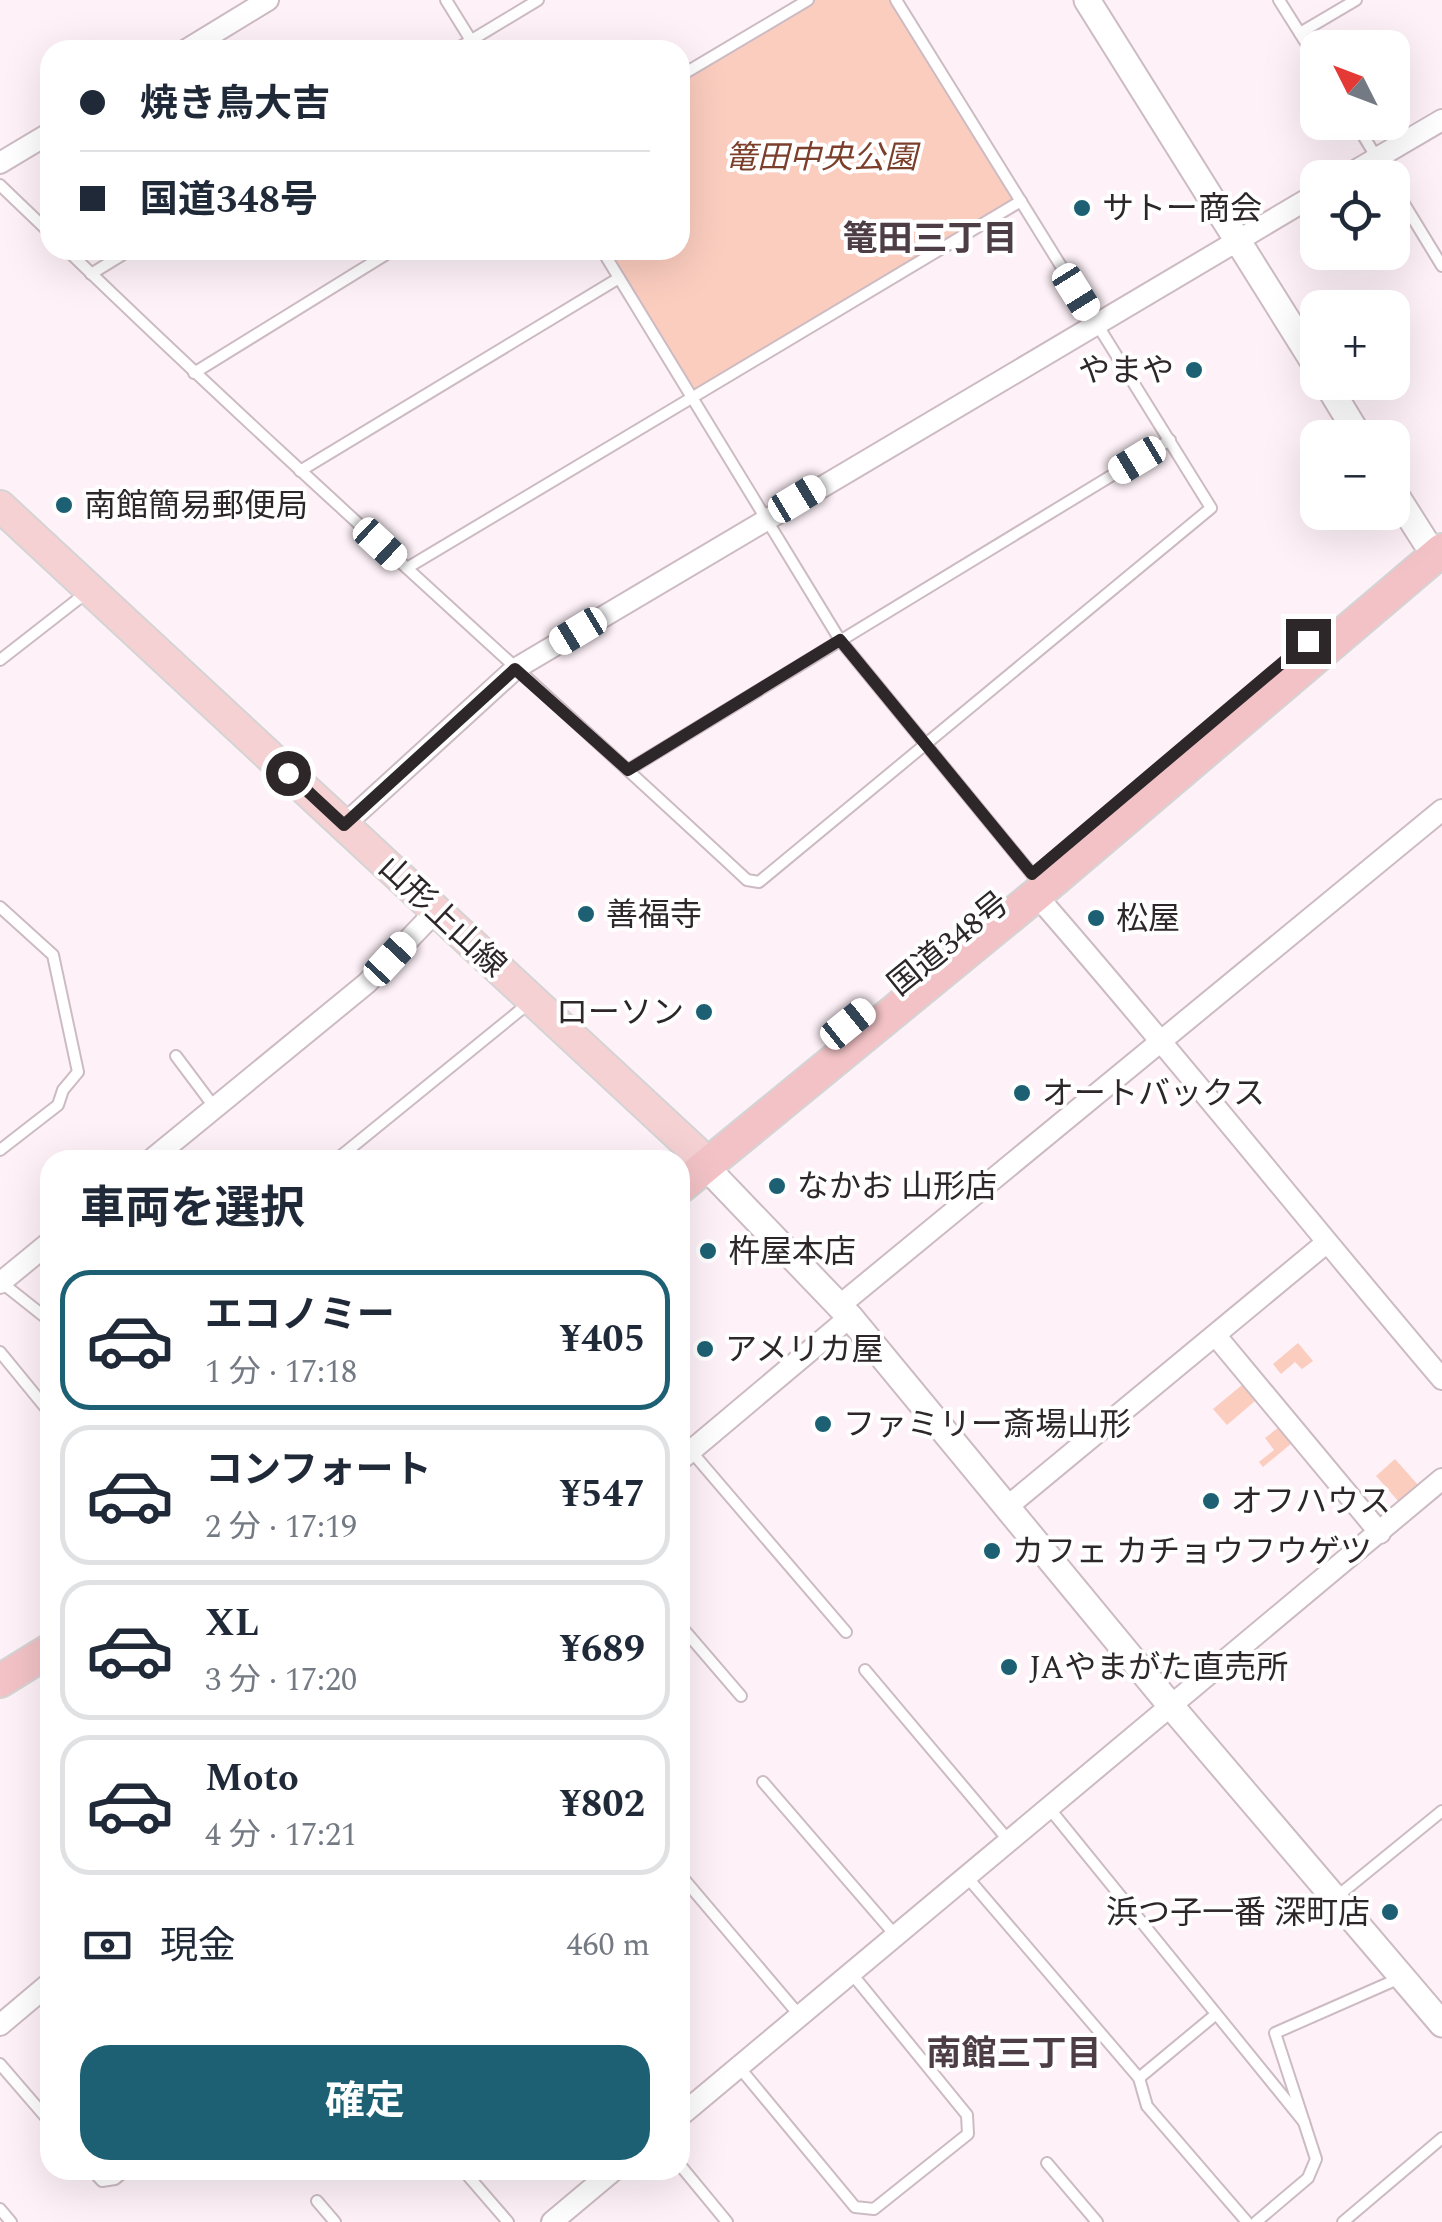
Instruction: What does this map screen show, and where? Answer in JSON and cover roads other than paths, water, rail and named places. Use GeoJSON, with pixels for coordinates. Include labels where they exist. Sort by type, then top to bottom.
{"type":"FeatureCollection","features":[{"type":"Feature","properties":{"kind":"highway","name":"国道348号"},"geometry":{"type":"LineString","coordinates":[[690,1166],[1034,885],[1437,547]]}},
{"type":"Feature","properties":{"kind":"highway"},"geometry":{"type":"LineString","coordinates":[[0,1661],[40,1637]]}},
{"type":"Feature","properties":{"kind":"highway"},"geometry":{"type":"LineString","coordinates":[[0,1681],[40,1656]]}},
{"type":"Feature","properties":{"kind":"main road","name":"山形上山線"},"geometry":{"type":"LineString","coordinates":[[0,506],[534,1000],[675,1150]]}},
{"type":"Feature","properties":{"kind":"street"},"geometry":{"type":"LineString","coordinates":[[202,40],[268,0]]}},
{"type":"Feature","properties":{"kind":"street"},"geometry":{"type":"LineString","coordinates":[[1087,0],[1300,340]]}},
{"type":"Feature","properties":{"kind":"street"},"geometry":{"type":"LineString","coordinates":[[1374,160],[1442,120]]}},
{"type":"Feature","properties":{"kind":"street"},"geometry":{"type":"LineString","coordinates":[[0,163],[40,139]]}},
{"type":"Feature","properties":{"kind":"street"},"geometry":{"type":"LineString","coordinates":[[344,825],[515,669],[1300,203]]}},
{"type":"Feature","properties":{"kind":"street"},"geometry":{"type":"LineString","coordinates":[[1410,512],[1437,547]]}},
{"type":"Feature","properties":{"kind":"street"},"geometry":{"type":"LineString","coordinates":[[690,1452],[845,1311],[1442,810]]}},
{"type":"Feature","properties":{"kind":"street"},"geometry":{"type":"LineString","coordinates":[[1034,885],[1442,1379]]}},
{"type":"Feature","properties":{"kind":"street"},"geometry":{"type":"LineString","coordinates":[[163,1150],[367,983],[436,911]]}},
{"type":"Feature","properties":{"kind":"street"},"geometry":{"type":"LineString","coordinates":[[690,1166],[845,1311],[1171,1706],[1442,2024]]}},
{"type":"Feature","properties":{"kind":"street"},"geometry":{"type":"LineString","coordinates":[[1007,1507],[1326,1243]]}},
{"type":"Feature","properties":{"kind":"street"},"geometry":{"type":"LineString","coordinates":[[0,1283],[40,1250]]}},
{"type":"Feature","properties":{"kind":"street"},"geometry":{"type":"LineString","coordinates":[[1216,1336],[1380,1533]]}},
{"type":"Feature","properties":{"kind":"street"},"geometry":{"type":"LineString","coordinates":[[690,2108],[1442,1479]]}},
{"type":"Feature","properties":{"kind":"street"},"geometry":{"type":"LineString","coordinates":[[0,2025],[40,1991]]}},
{"type":"Feature","properties":{"kind":"street"},"geometry":{"type":"LineString","coordinates":[[552,2222],[602,2180]]}},
{"type":"Feature","properties":{"kind":"lane"},"geometry":{"type":"LineString","coordinates":[[446,0],[471,40]]}},
{"type":"Feature","properties":{"kind":"lane"},"geometry":{"type":"LineString","coordinates":[[481,40],[538,0]]}},
{"type":"Feature","properties":{"kind":"lane"},"geometry":{"type":"LineString","coordinates":[[690,70],[808,0]]}},
{"type":"Feature","properties":{"kind":"lane"},"geometry":{"type":"LineString","coordinates":[[77,260],[515,669],[747,880],[759,882],[1211,508],[896,0]]}},
{"type":"Feature","properties":{"kind":"lane"},"geometry":{"type":"LineString","coordinates":[[1279,0],[1300,33]]}},
{"type":"Feature","properties":{"kind":"lane"},"geometry":{"type":"LineString","coordinates":[[1305,30],[1356,0]]}},
{"type":"Feature","properties":{"kind":"lane"},"geometry":{"type":"LineString","coordinates":[[1366,140],[1377,158]]}},
{"type":"Feature","properties":{"kind":"lane"},"geometry":{"type":"LineString","coordinates":[[0,185],[40,224]]}},
{"type":"Feature","properties":{"kind":"lane"},"geometry":{"type":"LineString","coordinates":[[407,568],[1021,201]]}},
{"type":"Feature","properties":{"kind":"lane"},"geometry":{"type":"LineString","coordinates":[[1410,213],[1442,266]]}},
{"type":"Feature","properties":{"kind":"lane"},"geometry":{"type":"LineString","coordinates":[[91,274],[114,260]]}},
{"type":"Feature","properties":{"kind":"lane"},"geometry":{"type":"LineString","coordinates":[[194,373],[378,260]]}},
{"type":"Feature","properties":{"kind":"lane"},"geometry":{"type":"LineString","coordinates":[[608,260],[840,640],[1034,885]]}},
{"type":"Feature","properties":{"kind":"lane"},"geometry":{"type":"LineString","coordinates":[[300,470],[619,278]]}},
{"type":"Feature","properties":{"kind":"lane"},"geometry":{"type":"LineString","coordinates":[[628,770],[1170,440]]}},
{"type":"Feature","properties":{"kind":"lane"},"geometry":{"type":"LineString","coordinates":[[0,660],[88,591]]}},
{"type":"Feature","properties":{"kind":"lane"},"geometry":{"type":"LineString","coordinates":[[0,907],[53,955],[78,1072],[62,1090],[58,1105],[0,1150]]}},
{"type":"Feature","properties":{"kind":"lane"},"geometry":{"type":"LineString","coordinates":[[348,1150],[534,1000]]}},
{"type":"Feature","properties":{"kind":"lane"},"geometry":{"type":"LineString","coordinates":[[176,1056],[215,1108]]}},
{"type":"Feature","properties":{"kind":"lane"},"geometry":{"type":"LineString","coordinates":[[0,1283],[40,1313]]}},
{"type":"Feature","properties":{"kind":"lane"},"geometry":{"type":"LineString","coordinates":[[0,1352],[40,1400]]}},
{"type":"Feature","properties":{"kind":"lane"},"geometry":{"type":"LineString","coordinates":[[690,1460],[846,1632]]}},
{"type":"Feature","properties":{"kind":"lane"},"geometry":{"type":"LineString","coordinates":[[690,1637],[740,1696]]}},
{"type":"Feature","properties":{"kind":"lane"},"geometry":{"type":"LineString","coordinates":[[866,1670],[1010,1841]]}},
{"type":"Feature","properties":{"kind":"lane"},"geometry":{"type":"LineString","coordinates":[[763,1782],[896,1937]]}},
{"type":"Feature","properties":{"kind":"lane"},"geometry":{"type":"LineString","coordinates":[[1049,1808],[1304,2122]]}},
{"type":"Feature","properties":{"kind":"lane"},"geometry":{"type":"LineString","coordinates":[[1334,1900],[1442,1811]]}},
{"type":"Feature","properties":{"kind":"lane"},"geometry":{"type":"LineString","coordinates":[[967,1877],[1139,2078],[1147,2106],[1247,2222]]}},
{"type":"Feature","properties":{"kind":"lane"},"geometry":{"type":"LineString","coordinates":[[690,1886],[800,2016]]}},
{"type":"Feature","properties":{"kind":"lane"},"geometry":{"type":"LineString","coordinates":[[739,2066],[855,2207],[874,2209],[968,2134],[968,2115],[852,1974]]}},
{"type":"Feature","properties":{"kind":"lane"},"geometry":{"type":"LineString","coordinates":[[1256,2222],[1308,2178],[1316,2159],[1274,2034],[1401,1978]]}},
{"type":"Feature","properties":{"kind":"lane"},"geometry":{"type":"LineString","coordinates":[[1139,2078],[1215,2014]]}},
{"type":"Feature","properties":{"kind":"lane"},"geometry":{"type":"LineString","coordinates":[[0,2064],[40,2110]]}},
{"type":"Feature","properties":{"kind":"lane"},"geometry":{"type":"LineString","coordinates":[[1343,2222],[1442,2138]]}},
{"type":"Feature","properties":{"kind":"lane"},"geometry":{"type":"LineString","coordinates":[[1048,2163],[1097,2222]]}},
{"type":"Feature","properties":{"kind":"lane"},"geometry":{"type":"LineString","coordinates":[[690,2178],[727,2222]]}},
{"type":"Feature","properties":{"kind":"lane"},"geometry":{"type":"LineString","coordinates":[[472,2180],[508,2222]]}},
{"type":"Feature","properties":{"kind":"lane"},"geometry":{"type":"LineString","coordinates":[[317,2202],[335,2222]]}},
{"type":"Feature","properties":{"kind":"lane"},"geometry":{"type":"LineString","coordinates":[[0,2209],[11,2222]]}},
{"type":"Feature","properties":{"kind":"place","name":"サトー商会"},"geometry":{"type":"Point","coordinates":[1082,208]}},
{"type":"Feature","properties":{"kind":"place","name":"やまや"},"geometry":{"type":"Point","coordinates":[1194,370]}},
{"type":"Feature","properties":{"kind":"place","name":"南館簡易郵便局"},"geometry":{"type":"Point","coordinates":[64,505]}},
{"type":"Feature","properties":{"kind":"place","name":"善福寺"},"geometry":{"type":"Point","coordinates":[586,914]}},
{"type":"Feature","properties":{"kind":"place","name":"松屋"},"geometry":{"type":"Point","coordinates":[1096,918]}},
{"type":"Feature","properties":{"kind":"place","name":"ローソン"},"geometry":{"type":"Point","coordinates":[704,1012]}},
{"type":"Feature","properties":{"kind":"place","name":"オートバックス"},"geometry":{"type":"Point","coordinates":[1022,1093]}},
{"type":"Feature","properties":{"kind":"place","name":"なかお 山形店"},"geometry":{"type":"Point","coordinates":[777,1186]}},
{"type":"Feature","properties":{"kind":"place","name":"杵屋本店"},"geometry":{"type":"Point","coordinates":[708,1251]}},
{"type":"Feature","properties":{"kind":"place","name":"アメリカ屋"},"geometry":{"type":"Point","coordinates":[705,1349]}},
{"type":"Feature","properties":{"kind":"place","name":"ファミリー斎場山形"},"geometry":{"type":"Point","coordinates":[823,1424]}},
{"type":"Feature","properties":{"kind":"place","name":"オフハウス"},"geometry":{"type":"Point","coordinates":[1211,1501]}},
{"type":"Feature","properties":{"kind":"place","name":"カフェ カチョウフウゲツ"},"geometry":{"type":"Point","coordinates":[992,1551]}},
{"type":"Feature","properties":{"kind":"place","name":"JAやまがた直売所"},"geometry":{"type":"Point","coordinates":[1009,1667]}},
{"type":"Feature","properties":{"kind":"place","name":"浜つ子一番 深町店"},"geometry":{"type":"Point","coordinates":[1390,1912]}},
{"type":"Feature","properties":{"kind":"district","name":"篭田三丁目"},"geometry":{"type":"Point","coordinates":[930,238]}},
{"type":"Feature","properties":{"kind":"district","name":"南館三丁目"},"geometry":{"type":"Point","coordinates":[1014,2053]}},
{"type":"Feature","properties":{"kind":"park label","name":"篭田中央公園"},"geometry":{"type":"Point","coordinates":[821,157]}}]}
